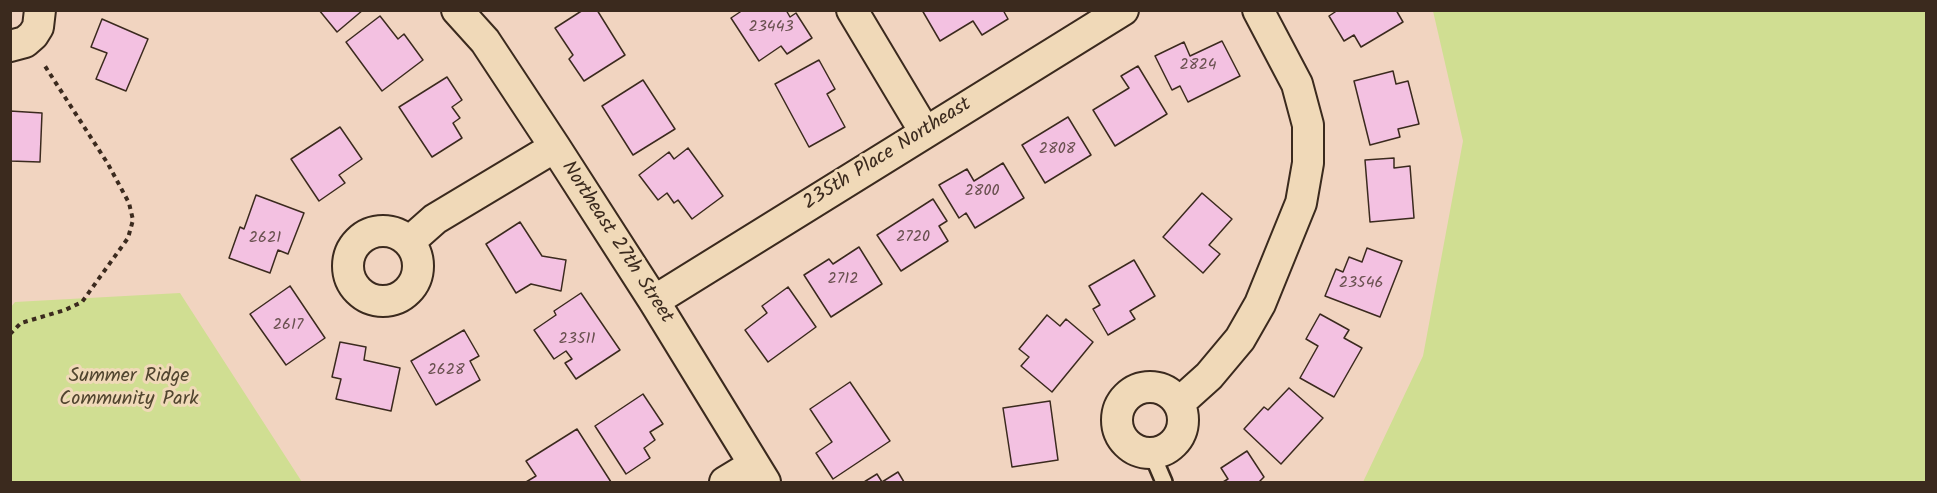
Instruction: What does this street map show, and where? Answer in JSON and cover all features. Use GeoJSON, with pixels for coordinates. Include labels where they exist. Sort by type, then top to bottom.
{"type":"FeatureCollection","features":[{"type":"Feature","properties":{"kind":"street"},"geometry":{"type":"LineString","coordinates":[[19,43],[38,27],[40,10]]}},
{"type":"Feature","properties":{"kind":"street","name":"Northeast 27th Street"},"geometry":{"type":"LineString","coordinates":[[457,10],[485,40],[555,147],[654,301],[759,474]]}},
{"type":"Feature","properties":{"kind":"street"},"geometry":{"type":"LineString","coordinates":[[852,10],[925,132]]}},
{"type":"Feature","properties":{"kind":"street","name":"235th Place Northeast"},"geometry":{"type":"LineString","coordinates":[[654,301],[1123,10]]}},
{"type":"Feature","properties":{"kind":"street"},"geometry":{"type":"LineString","coordinates":[[1179,403],[1209,376],[1240,339],[1260,304],[1300,203],[1308,163],[1308,125],[1297,84],[1258,10]]}},
{"type":"Feature","properties":{"kind":"street"},"geometry":{"type":"LineString","coordinates":[[409,242],[435,219],[555,147]]}},
{"type":"Feature","properties":{"kind":"street"},"geometry":{"type":"LineString","coordinates":[[1152,386],[1172,394],[1183,413],[1180,436],[1163,451],[1152,454],[1141,453],[1124,441],[1118,431],[1118,409],[1131,392],[1152,386]]}},
{"type":"Feature","properties":{"kind":"street"},"geometry":{"type":"LineString","coordinates":[[725,483],[759,474]]}},
{"type":"Feature","properties":{"kind":"lane"},"geometry":{"type":"LineString","coordinates":[[1152,454],[1164,483]]}},
{"type":"Feature","properties":{"kind":"path"},"geometry":{"type":"LineString","coordinates":[[10,334],[21,323],[66,310],[82,302],[128,238],[132,220],[129,202],[108,164],[19,43]]}},
{"type":"Feature","properties":{"kind":"green space"},"geometry":{"type":"Polygon","coordinates":[[[1433,11],[1926,11],[1926,482],[1363,482],[1423,356],[1463,141],[1433,11]]]}},
{"type":"Feature","properties":{"kind":"green space","name":"Summer Ridge Community Park"},"geometry":{"type":"Polygon","coordinates":[[[180,293],[302,482],[11,482],[11,307],[15,302],[180,293]]]}},
{"type":"Feature","properties":{"kind":"building"},"geometry":{"type":"Polygon","coordinates":[[[319,10],[363,10],[337,32],[319,10]]]}},
{"type":"Feature","properties":{"kind":"building"},"geometry":{"type":"Polygon","coordinates":[[[583,10],[597,10],[625,55],[584,81],[569,59],[573,55],[555,28],[583,10]]]}},
{"type":"Feature","properties":{"kind":"building"},"geometry":{"type":"Polygon","coordinates":[[[743,10],[786,10],[790,17],[796,13],[812,38],[787,54],[781,46],[759,61],[731,18],[743,10]]]}},
{"type":"Feature","properties":{"kind":"building"},"geometry":{"type":"Polygon","coordinates":[[[922,10],[1003,10],[1008,19],[982,35],[973,21],[940,41],[922,10]]]}},
{"type":"Feature","properties":{"kind":"building"},"geometry":{"type":"Polygon","coordinates":[[[1338,10],[1396,10],[1403,22],[1361,47],[1354,35],[1344,41],[1329,16],[1338,10]]]}},
{"type":"Feature","properties":{"kind":"building"},"geometry":{"type":"Polygon","coordinates":[[[380,16],[398,39],[404,34],[423,60],[382,91],[346,42],[380,16]]]}},
{"type":"Feature","properties":{"kind":"building"},"geometry":{"type":"Polygon","coordinates":[[[102,19],[148,39],[126,91],[96,79],[107,53],[91,47],[102,19]]]}},
{"type":"Feature","properties":{"kind":"building"},"geometry":{"type":"Polygon","coordinates":[[[1222,41],[1240,76],[1188,102],[1180,86],[1172,90],[1155,56],[1184,42],[1190,56],[1222,41]]]}},
{"type":"Feature","properties":{"kind":"building"},"geometry":{"type":"Polygon","coordinates":[[[819,60],[835,89],[827,94],[845,127],[809,147],[775,84],[819,60]]]}},
{"type":"Feature","properties":{"kind":"building"},"geometry":{"type":"Polygon","coordinates":[[[1138,66],[1167,114],[1115,146],[1093,110],[1129,88],[1121,76],[1138,66]]]}},
{"type":"Feature","properties":{"kind":"building"},"geometry":{"type":"Polygon","coordinates":[[[1393,71],[1396,84],[1408,81],[1419,124],[1398,129],[1400,137],[1370,145],[1354,81],[1393,71]]]}},
{"type":"Feature","properties":{"kind":"building"},"geometry":{"type":"Polygon","coordinates":[[[447,77],[462,100],[452,107],[460,118],[453,123],[462,138],[432,157],[399,107],[447,77]]]}},
{"type":"Feature","properties":{"kind":"building"},"geometry":{"type":"Polygon","coordinates":[[[643,80],[675,129],[633,155],[602,106],[643,80]]]}},
{"type":"Feature","properties":{"kind":"building"},"geometry":{"type":"Polygon","coordinates":[[[10,111],[42,113],[40,162],[10,161],[10,111]]]}},
{"type":"Feature","properties":{"kind":"building"},"geometry":{"type":"Polygon","coordinates":[[[1068,117],[1091,155],[1045,183],[1022,145],[1068,117]]]}},
{"type":"Feature","properties":{"kind":"building"},"geometry":{"type":"Polygon","coordinates":[[[340,127],[362,159],[339,175],[345,183],[319,201],[291,159],[340,127]]]}},
{"type":"Feature","properties":{"kind":"building"},"geometry":{"type":"Polygon","coordinates":[[[688,148],[723,196],[692,219],[678,200],[674,203],[667,193],[658,200],[639,175],[669,152],[674,159],[688,148]]]}},
{"type":"Feature","properties":{"kind":"building"},"geometry":{"type":"Polygon","coordinates":[[[1394,158],[1394,168],[1410,166],[1414,218],[1370,222],[1365,160],[1394,158]]]}},
{"type":"Feature","properties":{"kind":"building"},"geometry":{"type":"Polygon","coordinates":[[[1003,163],[1024,198],[975,228],[966,213],[959,218],[939,185],[967,169],[974,181],[1003,163]]]}},
{"type":"Feature","properties":{"kind":"building"},"geometry":{"type":"Polygon","coordinates":[[[1202,193],[1232,219],[1209,245],[1220,254],[1203,273],[1163,237],[1202,193]]]}},
{"type":"Feature","properties":{"kind":"building"},"geometry":{"type":"Polygon","coordinates":[[[256,195],[304,213],[288,254],[278,250],[270,273],[229,258],[240,227],[244,229],[256,195]]]}},
{"type":"Feature","properties":{"kind":"building"},"geometry":{"type":"Polygon","coordinates":[[[933,199],[947,221],[939,226],[948,241],[901,271],[877,235],[933,199]]]}},
{"type":"Feature","properties":{"kind":"building"},"geometry":{"type":"Polygon","coordinates":[[[520,222],[542,256],[566,260],[561,291],[531,284],[516,293],[486,244],[520,222]]]}},
{"type":"Feature","properties":{"kind":"building"},"geometry":{"type":"Polygon","coordinates":[[[859,247],[882,284],[831,317],[804,275],[829,259],[833,264],[859,247]]]}},
{"type":"Feature","properties":{"kind":"building"},"geometry":{"type":"Polygon","coordinates":[[[1367,248],[1402,261],[1380,317],[1325,296],[1336,269],[1343,272],[1349,257],[1362,262],[1367,248]]]}},
{"type":"Feature","properties":{"kind":"building"},"geometry":{"type":"Polygon","coordinates":[[[1134,260],[1155,296],[1130,311],[1135,319],[1108,335],[1093,309],[1100,305],[1089,286],[1134,260]]]}},
{"type":"Feature","properties":{"kind":"building"},"geometry":{"type":"Polygon","coordinates":[[[290,286],[325,338],[286,365],[250,314],[290,286]]]}},
{"type":"Feature","properties":{"kind":"building"},"geometry":{"type":"Polygon","coordinates":[[[788,287],[816,327],[768,362],[745,330],[767,313],[762,306],[788,287]]]}},
{"type":"Feature","properties":{"kind":"building"},"geometry":{"type":"Polygon","coordinates":[[[581,293],[620,350],[576,379],[565,363],[572,359],[566,351],[554,359],[534,330],[556,315],[554,311],[581,293]]]}},
{"type":"Feature","properties":{"kind":"building"},"geometry":{"type":"Polygon","coordinates":[[[1320,314],[1349,330],[1344,338],[1362,348],[1334,397],[1300,378],[1318,346],[1306,339],[1320,314]]]}},
{"type":"Feature","properties":{"kind":"building"},"geometry":{"type":"Polygon","coordinates":[[[1047,315],[1060,326],[1066,319],[1093,342],[1052,392],[1021,366],[1029,357],[1019,349],[1047,315]]]}},
{"type":"Feature","properties":{"kind":"building"},"geometry":{"type":"Polygon","coordinates":[[[464,330],[479,356],[470,361],[480,380],[436,405],[411,361],[464,330]]]}},
{"type":"Feature","properties":{"kind":"building"},"geometry":{"type":"Polygon","coordinates":[[[340,342],[366,347],[364,360],[400,368],[391,411],[336,399],[341,379],[332,377],[340,342]]]}},
{"type":"Feature","properties":{"kind":"building"},"geometry":{"type":"Polygon","coordinates":[[[850,382],[890,441],[833,479],[816,453],[832,442],[810,409],[850,382]]]}},
{"type":"Feature","properties":{"kind":"building"},"geometry":{"type":"Polygon","coordinates":[[[1289,388],[1323,418],[1281,464],[1244,429],[1264,407],[1268,410],[1289,388]]]}},
{"type":"Feature","properties":{"kind":"building"},"geometry":{"type":"Polygon","coordinates":[[[643,394],[663,424],[650,432],[655,440],[644,448],[650,458],[626,474],[595,426],[643,394]]]}},
{"type":"Feature","properties":{"kind":"building"},"geometry":{"type":"Polygon","coordinates":[[[1050,401],[1058,460],[1012,467],[1003,408],[1050,401]]]}},
{"type":"Feature","properties":{"kind":"building"},"geometry":{"type":"Polygon","coordinates":[[[577,429],[611,482],[526,482],[536,476],[526,461],[577,429]]]}},
{"type":"Feature","properties":{"kind":"building"},"geometry":{"type":"Polygon","coordinates":[[[1247,451],[1264,477],[1259,482],[1223,482],[1228,479],[1221,468],[1247,451]]]}},
{"type":"Feature","properties":{"kind":"building"},"geometry":{"type":"Polygon","coordinates":[[[898,472],[904,482],[882,482],[898,472]]]}},
{"type":"Feature","properties":{"kind":"building"},"geometry":{"type":"Polygon","coordinates":[[[877,474],[882,482],[864,482],[877,474]]]}}]}
